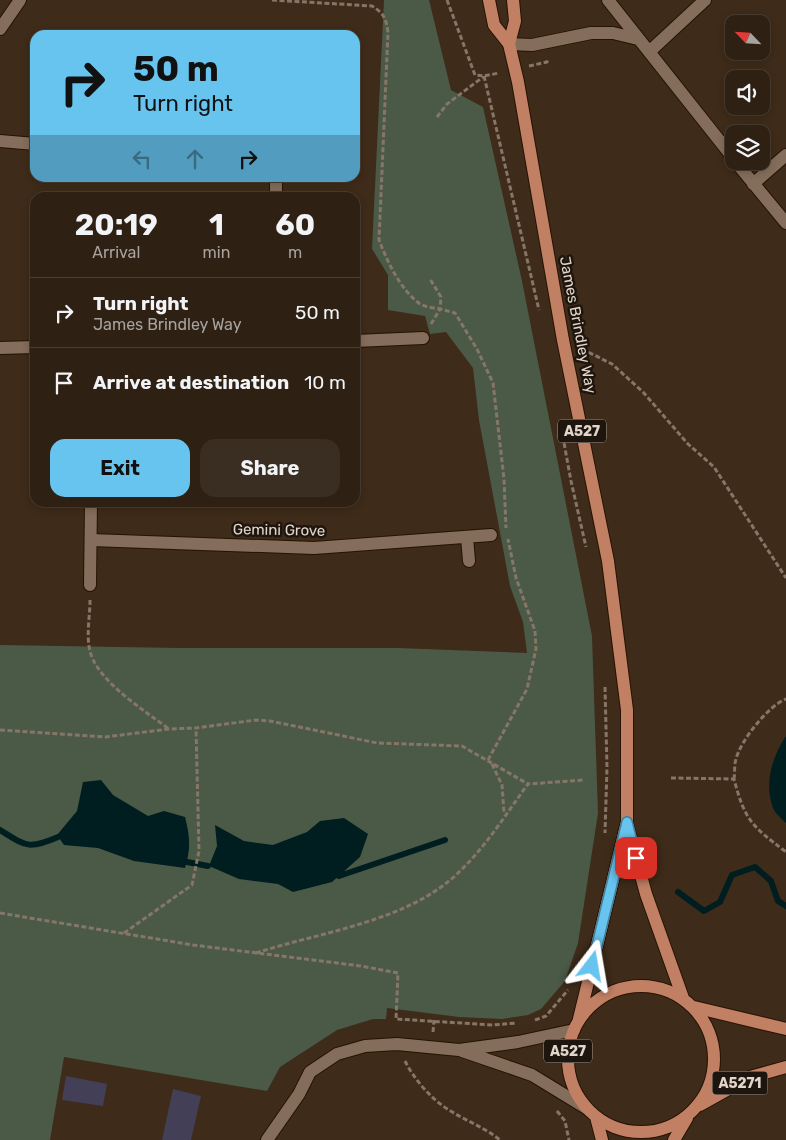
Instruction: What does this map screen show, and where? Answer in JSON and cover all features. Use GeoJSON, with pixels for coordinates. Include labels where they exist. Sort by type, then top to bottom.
{"type":"FeatureCollection","features":[{"type":"Feature","properties":{"kind":"main road","name":"James Brindley Way"},"geometry":{"type":"LineString","coordinates":[[489,0],[494,25],[509,44]]}},
{"type":"Feature","properties":{"kind":"main road","name":"James Brindley Way"},"geometry":{"type":"LineString","coordinates":[[512,0],[515,21],[509,44],[563,340],[608,561],[627,710],[627,822],[576,1024]]}},
{"type":"Feature","properties":{"kind":"main road","name":"James Brindley Way"},"geometry":{"type":"LineString","coordinates":[[627,822],[646,894],[683,998]]}},
{"type":"Feature","properties":{"kind":"main road","name":"A527"},"geometry":{"type":"LineString","coordinates":[[674,1140],[708,1090],[715,1066],[713,1041],[703,1018],[683,998],[655,986],[628,986],[614,990],[591,1005],[576,1024],[568,1060],[573,1086],[586,1108],[596,1117],[614,1128],[638,1133],[667,1128],[693,1111]]}},
{"type":"Feature","properties":{"kind":"main road"},"geometry":{"type":"LineString","coordinates":[[694,1007],[786,1030]]}},
{"type":"Feature","properties":{"kind":"main road","name":"A5271"},"geometry":{"type":"LineString","coordinates":[[693,1111],[750,1077],[786,1067]]}},
{"type":"Feature","properties":{"kind":"main road"},"geometry":{"type":"LineString","coordinates":[[596,1117],[602,1140]]}},
{"type":"Feature","properties":{"kind":"street"},"geometry":{"type":"LineString","coordinates":[[0,29],[20,0]]}},
{"type":"Feature","properties":{"kind":"street"},"geometry":{"type":"LineString","coordinates":[[608,0],[725,147]]}},
{"type":"Feature","properties":{"kind":"street"},"geometry":{"type":"LineString","coordinates":[[649,52],[705,0]]}},
{"type":"Feature","properties":{"kind":"street"},"geometry":{"type":"LineString","coordinates":[[509,44],[532,45],[592,33],[613,33],[638,39]]}},
{"type":"Feature","properties":{"kind":"street"},"geometry":{"type":"LineString","coordinates":[[0,141],[30,144]]}},
{"type":"Feature","properties":{"kind":"street"},"geometry":{"type":"LineString","coordinates":[[753,184],[786,155]]}},
{"type":"Feature","properties":{"kind":"street"},"geometry":{"type":"LineString","coordinates":[[742,170],[786,223]]}},
{"type":"Feature","properties":{"kind":"street"},"geometry":{"type":"LineString","coordinates":[[360,341],[424,338]]}},
{"type":"Feature","properties":{"kind":"street"},"geometry":{"type":"LineString","coordinates":[[0,348],[30,347]]}},
{"type":"Feature","properties":{"kind":"street"},"geometry":{"type":"LineString","coordinates":[[90,584],[91,507]]}},
{"type":"Feature","properties":{"kind":"street","name":"Gemini Grove"},"geometry":{"type":"LineString","coordinates":[[91,540],[314,548],[491,535]]}},
{"type":"Feature","properties":{"kind":"street"},"geometry":{"type":"LineString","coordinates":[[467,537],[469,561]]}},
{"type":"Feature","properties":{"kind":"street"},"geometry":{"type":"LineString","coordinates":[[267,1140],[299,1094],[310,1072],[337,1054],[365,1046],[397,1044],[459,1050],[518,1042],[576,1024]]}},
{"type":"Feature","properties":{"kind":"street"},"geometry":{"type":"LineString","coordinates":[[459,1050],[532,1075],[586,1108]]}},
{"type":"Feature","properties":{"kind":"path"},"geometry":{"type":"LineString","coordinates":[[272,0],[372,6],[382,12],[386,20],[388,32],[379,240],[386,259],[404,288],[422,305],[455,313],[478,349],[493,383],[504,479],[506,533],[516,578],[535,631],[535,654],[526,689],[489,762]]}},
{"type":"Feature","properties":{"kind":"path"},"geometry":{"type":"LineString","coordinates":[[447,0],[475,75],[484,76]]}},
{"type":"Feature","properties":{"kind":"path"},"geometry":{"type":"LineString","coordinates":[[438,117],[447,104],[484,76]]}},
{"type":"Feature","properties":{"kind":"path"},"geometry":{"type":"LineString","coordinates":[[484,76],[539,312]]}},
{"type":"Feature","properties":{"kind":"path"},"geometry":{"type":"LineString","coordinates":[[424,338],[440,309],[441,297],[430,279]]}},
{"type":"Feature","properties":{"kind":"path"},"geometry":{"type":"LineString","coordinates":[[563,340],[612,364],[643,392],[688,444],[714,467],[786,578]]}},
{"type":"Feature","properties":{"kind":"path"},"geometry":{"type":"LineString","coordinates":[[559,415],[570,481],[588,553]]}},
{"type":"Feature","properties":{"kind":"path"},"geometry":{"type":"LineString","coordinates":[[90,584],[89,650],[98,669],[133,703],[169,729]]}},
{"type":"Feature","properties":{"kind":"path"},"geometry":{"type":"LineString","coordinates":[[604,840],[607,767],[605,682]]}},
{"type":"Feature","properties":{"kind":"path"},"geometry":{"type":"LineString","coordinates":[[786,699],[779,702],[754,727],[736,759],[734,779],[741,807],[756,829],[786,852]]}},
{"type":"Feature","properties":{"kind":"path"},"geometry":{"type":"LineString","coordinates":[[0,730],[105,737],[256,720],[270,721],[377,743],[462,746],[528,784],[584,780]]}},
{"type":"Feature","properties":{"kind":"path"},"geometry":{"type":"LineString","coordinates":[[124,933],[192,885],[199,851],[196,728]]}},
{"type":"Feature","properties":{"kind":"path"},"geometry":{"type":"LineString","coordinates":[[489,762],[502,785],[504,814]]}},
{"type":"Feature","properties":{"kind":"path"},"geometry":{"type":"LineString","coordinates":[[671,778],[734,779]]}},
{"type":"Feature","properties":{"kind":"path"},"geometry":{"type":"LineString","coordinates":[[253,954],[376,918],[419,900],[456,875],[484,844],[504,814],[528,784]]}},
{"type":"Feature","properties":{"kind":"path"},"geometry":{"type":"LineString","coordinates":[[0,913],[253,954],[361,966],[398,973],[396,1019],[493,1025],[518,1023]]}},
{"type":"Feature","properties":{"kind":"path"},"geometry":{"type":"LineString","coordinates":[[527,1022],[546,1016],[568,990],[572,982]]}},
{"type":"Feature","properties":{"kind":"path"},"geometry":{"type":"LineString","coordinates":[[414,1061],[405,1060],[416,1080],[448,1110],[489,1131],[500,1140]]}},
{"type":"Feature","properties":{"kind":"path"},"geometry":{"type":"LineString","coordinates":[[553,1106],[565,1122],[569,1140]]}},
{"type":"Feature","properties":{"kind":"green space"},"geometry":{"type":"Polygon","coordinates":[[[384,0],[429,0],[451,90],[483,107],[522,281],[592,636],[598,813],[578,943],[565,981],[541,1009],[528,1015],[502,1019],[459,1017],[387,1008],[386,1019],[373,1019],[337,1030],[280,1067],[267,1091],[64,1057],[50,1140],[0,1140],[0,645],[179,648],[398,648],[527,653],[523,622],[510,586],[479,420],[473,368],[446,332],[430,334],[425,316],[388,310],[388,275],[372,249],[384,0]]]}},
{"type":"Feature","properties":{"kind":"water"},"geometry":{"type":"Polygon","coordinates":[[[786,736],[786,823],[773,808],[770,799],[769,780],[773,761],[786,736]]]}},
{"type":"Feature","properties":{"kind":"water"},"geometry":{"type":"Polygon","coordinates":[[[101,780],[113,795],[148,816],[164,811],[185,817],[189,842],[185,868],[134,861],[98,848],[64,845],[57,835],[77,811],[83,782],[101,780]]]}},
{"type":"Feature","properties":{"kind":"water"},"geometry":{"type":"Polygon","coordinates":[[[344,818],[368,834],[360,857],[332,882],[293,892],[278,884],[239,879],[209,866],[217,846],[215,825],[244,841],[273,845],[307,832],[320,821],[344,818]]]}},
{"type":"Feature","properties":{"kind":"building"},"geometry":{"type":"Polygon","coordinates":[[[66,1076],[107,1084],[103,1106],[62,1100],[66,1076]]]}},
{"type":"Feature","properties":{"kind":"building"},"geometry":{"type":"Polygon","coordinates":[[[173,1089],[201,1096],[191,1140],[162,1140],[173,1089]]]}},
{"type":"Feature","properties":{"kind":"waterway"},"geometry":{"type":"LineString","coordinates":[[0,830],[22,843],[33,845],[58,837]]}},
{"type":"Feature","properties":{"kind":"waterway"},"geometry":{"type":"LineString","coordinates":[[339,876],[445,840]]}},
{"type":"Feature","properties":{"kind":"waterway"},"geometry":{"type":"LineString","coordinates":[[187,862],[208,866]]}},
{"type":"Feature","properties":{"kind":"waterway"},"geometry":{"type":"LineString","coordinates":[[678,892],[704,911],[720,902],[732,875],[755,867],[771,881],[778,901],[786,906]]}},
{"type":"Feature","properties":{"kind":"route"},"geometry":{"type":"LineString","coordinates":[[592,966],[627,822],[636,858]]}}]}
